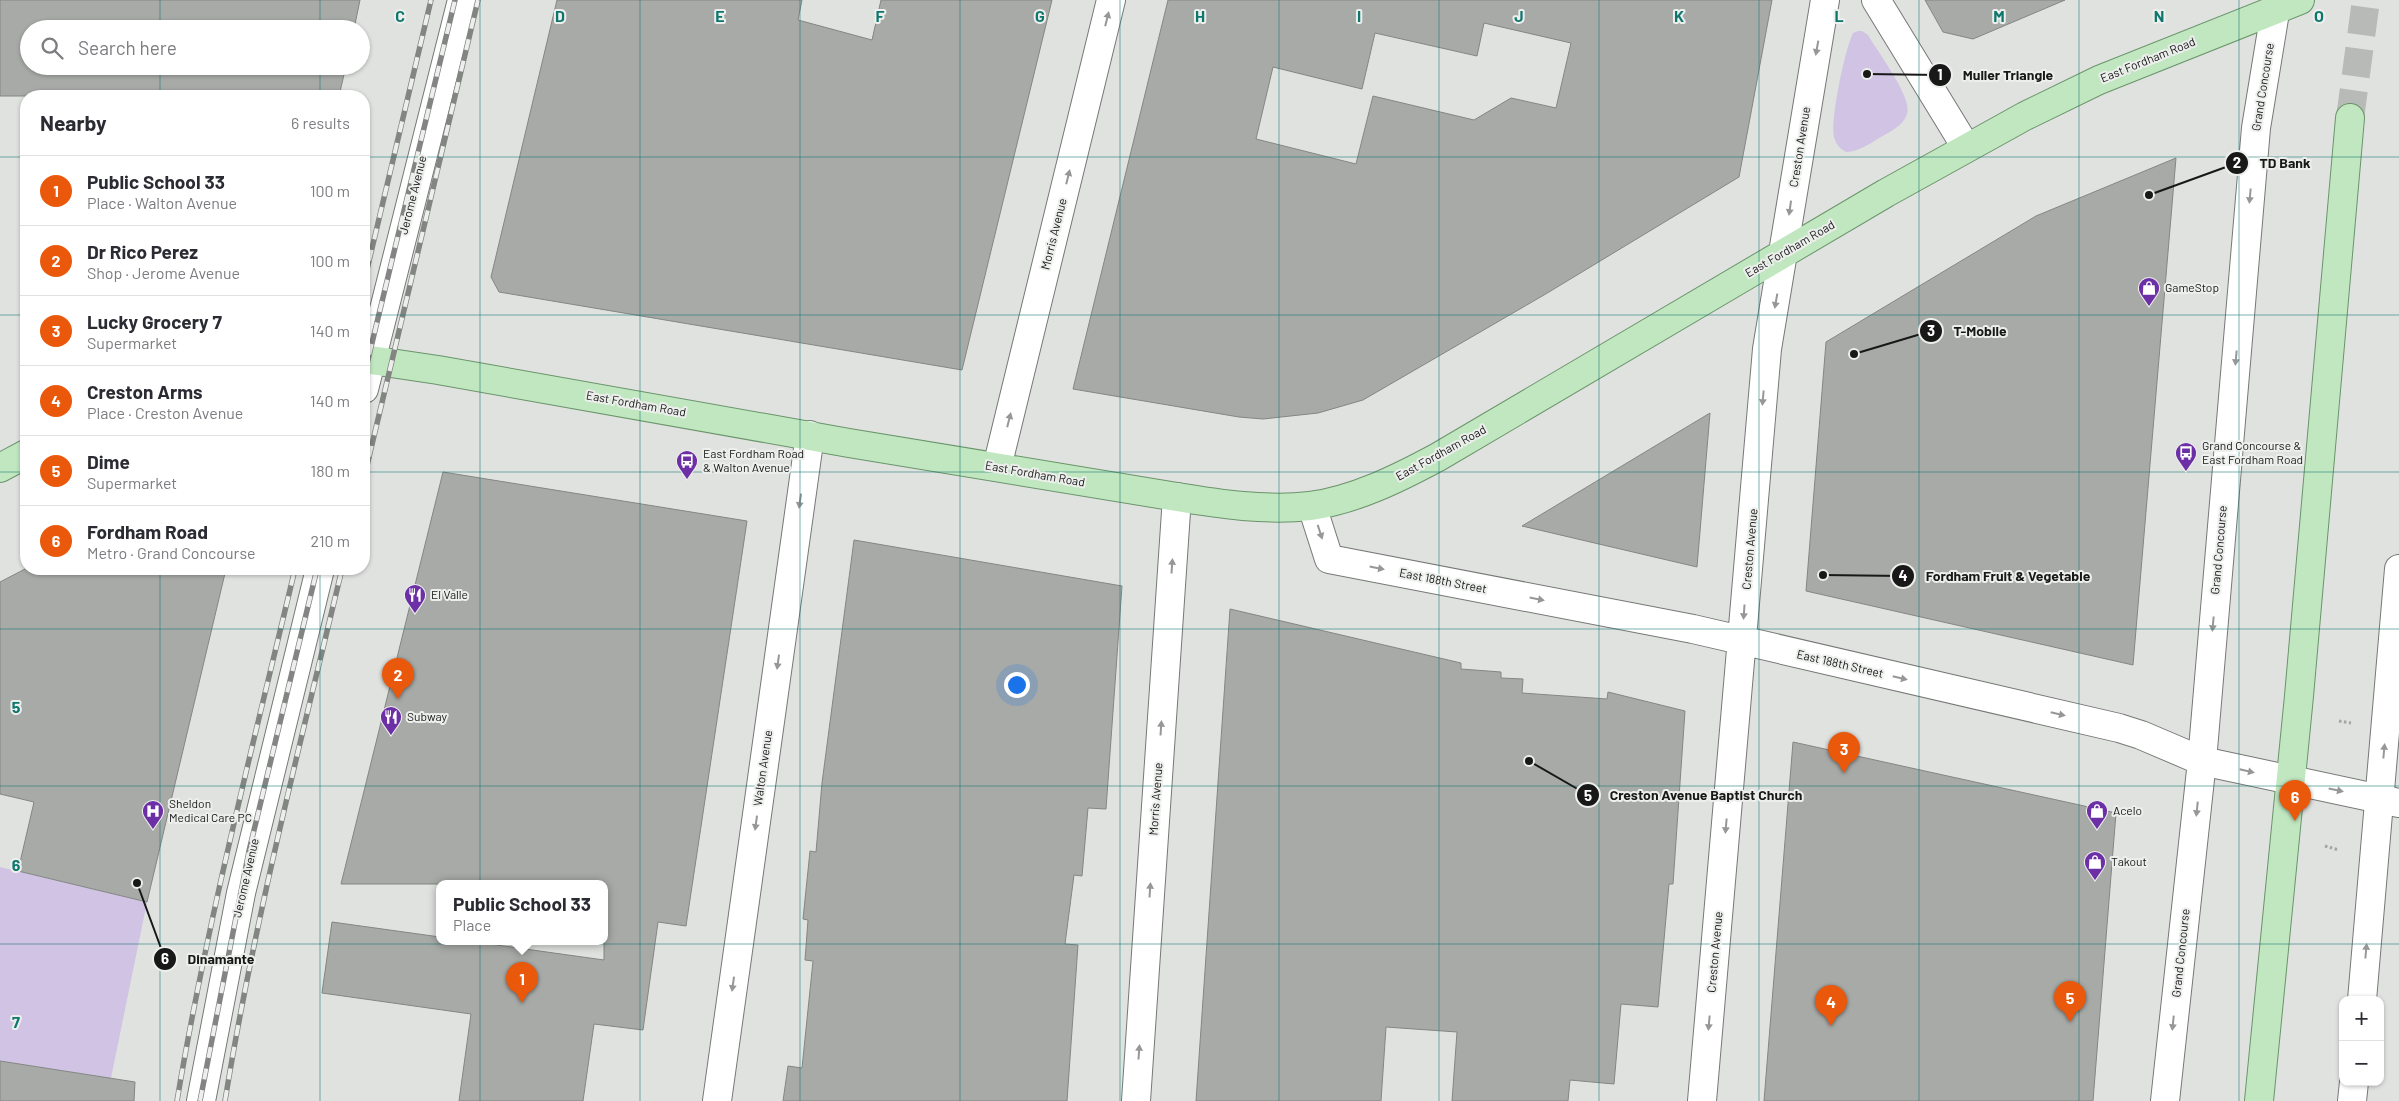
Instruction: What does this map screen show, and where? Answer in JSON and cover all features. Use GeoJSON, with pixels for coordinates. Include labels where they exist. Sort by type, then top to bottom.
{"type":"FeatureCollection","features":[{"type":"Feature","properties":{"kind":"main road","name":"East Fordham Road"},"geometry":{"type":"LineString","coordinates":[[370,359],[448,371],[1177,497],[1266,507],[1312,506],[1360,493],[1416,469],[1966,147],[2099,80],[2276,4],[2300,0]]}},
{"type":"Feature","properties":{"kind":"main road"},"geometry":{"type":"LineString","coordinates":[[2258,1101],[2291,781],[2350,118]]}},
{"type":"Feature","properties":{"kind":"main road"},"geometry":{"type":"LineString","coordinates":[[0,468],[20,457]]}},
{"type":"Feature","properties":{"kind":"street","name":"Jerome Avenue"},"geometry":{"type":"LineString","coordinates":[[370,348],[462,0]]}},
{"type":"Feature","properties":{"kind":"street","name":"Morris Avenue"},"geometry":{"type":"LineString","coordinates":[[997,467],[1111,0]]}},
{"type":"Feature","properties":{"kind":"street","name":"Creston Avenue"},"geometry":{"type":"LineString","coordinates":[[1702,1101],[1768,349],[1825,0]]}},
{"type":"Feature","properties":{"kind":"street"},"geometry":{"type":"LineString","coordinates":[[1876,0],[1966,147]]}},
{"type":"Feature","properties":{"kind":"street","name":"Grand Concourse"},"geometry":{"type":"LineString","coordinates":[[2165,1101],[2202,761],[2256,128],[2263,97],[2276,4]]}},
{"type":"Feature","properties":{"kind":"street","name":"Walton Avenue"},"geometry":{"type":"LineString","coordinates":[[717,1101],[810,435]]}},
{"type":"Feature","properties":{"kind":"street","name":"Morris Avenue"},"geometry":{"type":"LineString","coordinates":[[1136,1101],[1177,497]]}},
{"type":"Feature","properties":{"kind":"street","name":"East 188th Street"},"geometry":{"type":"LineString","coordinates":[[1312,506],[1329,559],[1675,626],[2119,728],[2141,735],[2202,761],[2390,801]]}},
{"type":"Feature","properties":{"kind":"street"},"geometry":{"type":"LineString","coordinates":[[2363,996],[2390,801],[2399,569]]}},
{"type":"Feature","properties":{"kind":"street","name":"Jerome Avenue"},"geometry":{"type":"LineString","coordinates":[[202,1101],[241,893],[319,575]]}},
{"type":"Feature","properties":{"kind":"street"},"geometry":{"type":"LineString","coordinates":[[2352,1101],[2354,1086]]}},
{"type":"Feature","properties":{"kind":"shaded area"},"geometry":{"type":"Polygon","coordinates":[[[1858,31],[1868,35],[1893,74],[1905,97],[1907,114],[1903,122],[1893,130],[1860,149],[1846,152],[1837,144],[1834,137],[1834,116],[1846,54],[1853,33],[1858,31]]]}},
{"type":"Feature","properties":{"kind":"shaded area"},"geometry":{"type":"Polygon","coordinates":[[[0,867],[147,902],[111,1078],[0,1061],[0,867]]]}},
{"type":"Feature","properties":{"kind":"building"},"geometry":{"type":"Polygon","coordinates":[[[0,0],[360,0],[356,20],[20,20],[20,75],[344,75],[340,90],[20,90],[20,96],[0,96],[0,0]]]}},
{"type":"Feature","properties":{"kind":"building"},"geometry":{"type":"Polygon","coordinates":[[[557,0],[802,0],[798,20],[872,40],[881,0],[1052,0],[962,370],[499,292],[491,277],[557,0]]]}},
{"type":"Feature","properties":{"kind":"building"},"geometry":{"type":"Polygon","coordinates":[[[1168,0],[1772,0],[1739,177],[1544,295],[1363,400],[1318,413],[1263,419],[1239,417],[1073,389],[1168,0]],[[1484,23],[1477,56],[1375,33],[1362,89],[1273,67],[1256,139],[1356,164],[1373,96],[1474,120],[1511,98],[1556,108],[1571,43],[1484,23]]]}},
{"type":"Feature","properties":{"kind":"building"},"geometry":{"type":"Polygon","coordinates":[[[1925,0],[2065,0],[1973,39],[1943,32],[1925,0]]]}},
{"type":"Feature","properties":{"kind":"building"},"geometry":{"type":"Polygon","coordinates":[[[2176,158],[2133,665],[1806,591],[1826,342],[2036,216],[2176,158]]]}},
{"type":"Feature","properties":{"kind":"building"},"geometry":{"type":"Polygon","coordinates":[[[1710,413],[1697,567],[1522,526],[1710,413]]]}},
{"type":"Feature","properties":{"kind":"building"},"geometry":{"type":"Polygon","coordinates":[[[443,472],[747,521],[686,926],[658,922],[643,1030],[594,1024],[583,1101],[459,1101],[471,1014],[322,993],[332,922],[436,936],[436,945],[496,945],[604,960],[604,945],[608,945],[608,880],[436,880],[436,884],[341,884],[443,472]]]}},
{"type":"Feature","properties":{"kind":"building"},"geometry":{"type":"Polygon","coordinates":[[[854,540],[1122,586],[1106,809],[1088,808],[1082,876],[1074,875],[1065,944],[1078,945],[1067,1101],[783,1101],[788,1066],[802,1068],[813,961],[805,960],[808,920],[803,919],[810,851],[816,852],[822,783],[854,540]]]}},
{"type":"Feature","properties":{"kind":"building"},"geometry":{"type":"Polygon","coordinates":[[[20,572],[20,575],[225,575],[147,902],[18,871],[34,802],[0,794],[0,582],[20,572]]]}},
{"type":"Feature","properties":{"kind":"building"},"geometry":{"type":"Polygon","coordinates":[[[1230,609],[1461,663],[1461,669],[1501,672],[1501,678],[1523,679],[1522,693],[1607,699],[1608,692],[1685,711],[1673,884],[1669,884],[1658,1007],[1621,1004],[1614,1084],[1570,1080],[1568,1101],[1452,1101],[1457,1032],[1386,1027],[1381,1101],[1196,1101],[1230,609]]]}},
{"type":"Feature","properties":{"kind":"building"},"geometry":{"type":"Polygon","coordinates":[[[1793,742],[2116,813],[2093,1101],[1764,1101],[1793,742]]]}},
{"type":"Feature","properties":{"kind":"building"},"geometry":{"type":"Polygon","coordinates":[[[0,1061],[135,1082],[134,1101],[0,1101],[0,1061]]]}},
{"type":"Feature","properties":{"kind":"tunnel"},"geometry":{"type":"LineString","coordinates":[[2350,118],[2366,0]]}},
{"type":"Feature","properties":{"kind":"railway"},"geometry":{"type":"LineString","coordinates":[[370,257],[431,0]]}},
{"type":"Feature","properties":{"kind":"railway"},"geometry":{"type":"LineString","coordinates":[[370,351],[455,0]]}},
{"type":"Feature","properties":{"kind":"railway"},"geometry":{"type":"LineString","coordinates":[[370,453],[478,0]]}},
{"type":"Feature","properties":{"kind":"railway"},"geometry":{"type":"LineString","coordinates":[[177,1101],[216,900],[294,575]]}},
{"type":"Feature","properties":{"kind":"railway"},"geometry":{"type":"LineString","coordinates":[[200,1101],[249,851],[316,575]]}},
{"type":"Feature","properties":{"kind":"railway"},"geometry":{"type":"LineString","coordinates":[[225,1101],[264,900],[341,575]]}},
{"type":"Feature","properties":{"kind":"place","name":"Muller Triangle"},"geometry":{"type":"Point","coordinates":[1867,74]}},
{"type":"Feature","properties":{"kind":"place","name":"TD Bank"},"geometry":{"type":"Point","coordinates":[2149,195]}},
{"type":"Feature","properties":{"kind":"place","name":"GameStop"},"geometry":{"type":"Point","coordinates":[2149,307]}},
{"type":"Feature","properties":{"kind":"place","name":"T-Mobile"},"geometry":{"type":"Point","coordinates":[1854,354]}},
{"type":"Feature","properties":{"kind":"place","name":"Grand Concourse & East Fordham Road"},"geometry":{"type":"Point","coordinates":[2186,472]}},
{"type":"Feature","properties":{"kind":"place","name":"East Fordham Road & Walton Avenue"},"geometry":{"type":"Point","coordinates":[687,480]}},
{"type":"Feature","properties":{"kind":"place","name":"Fordham Fruit & Vegetable"},"geometry":{"type":"Point","coordinates":[1823,575]}},
{"type":"Feature","properties":{"kind":"place","name":"El Valle"},"geometry":{"type":"Point","coordinates":[415,614]}},
{"type":"Feature","properties":{"kind":"place","name":"Dr Rico Perez"},"geometry":{"type":"Point","coordinates":[398,699]}},
{"type":"Feature","properties":{"kind":"place","name":"Subway"},"geometry":{"type":"Point","coordinates":[391,736]}},
{"type":"Feature","properties":{"kind":"place","name":"Creston Avenue Baptist Church"},"geometry":{"type":"Point","coordinates":[1529,761]}},
{"type":"Feature","properties":{"kind":"place","name":"Lucky Grocery 7"},"geometry":{"type":"Point","coordinates":[1844,773]}},
{"type":"Feature","properties":{"kind":"place","name":"Fordham Road"},"geometry":{"type":"Point","coordinates":[2295,821]}},
{"type":"Feature","properties":{"kind":"place","name":"Sheldon Medical Care PC"},"geometry":{"type":"Point","coordinates":[153,830]}},
{"type":"Feature","properties":{"kind":"place","name":"Acelo"},"geometry":{"type":"Point","coordinates":[2097,830]}},
{"type":"Feature","properties":{"kind":"place","name":"Takout"},"geometry":{"type":"Point","coordinates":[2095,881]}},
{"type":"Feature","properties":{"kind":"place","name":"Dinamante"},"geometry":{"type":"Point","coordinates":[137,883]}},
{"type":"Feature","properties":{"kind":"place","name":"Public School 33"},"geometry":{"type":"Point","coordinates":[522,1003]}},
{"type":"Feature","properties":{"kind":"place","name":"Dime"},"geometry":{"type":"Point","coordinates":[2070,1022]}},
{"type":"Feature","properties":{"kind":"place","name":"Creston Arms"},"geometry":{"type":"Point","coordinates":[1831,1026]}}]}
